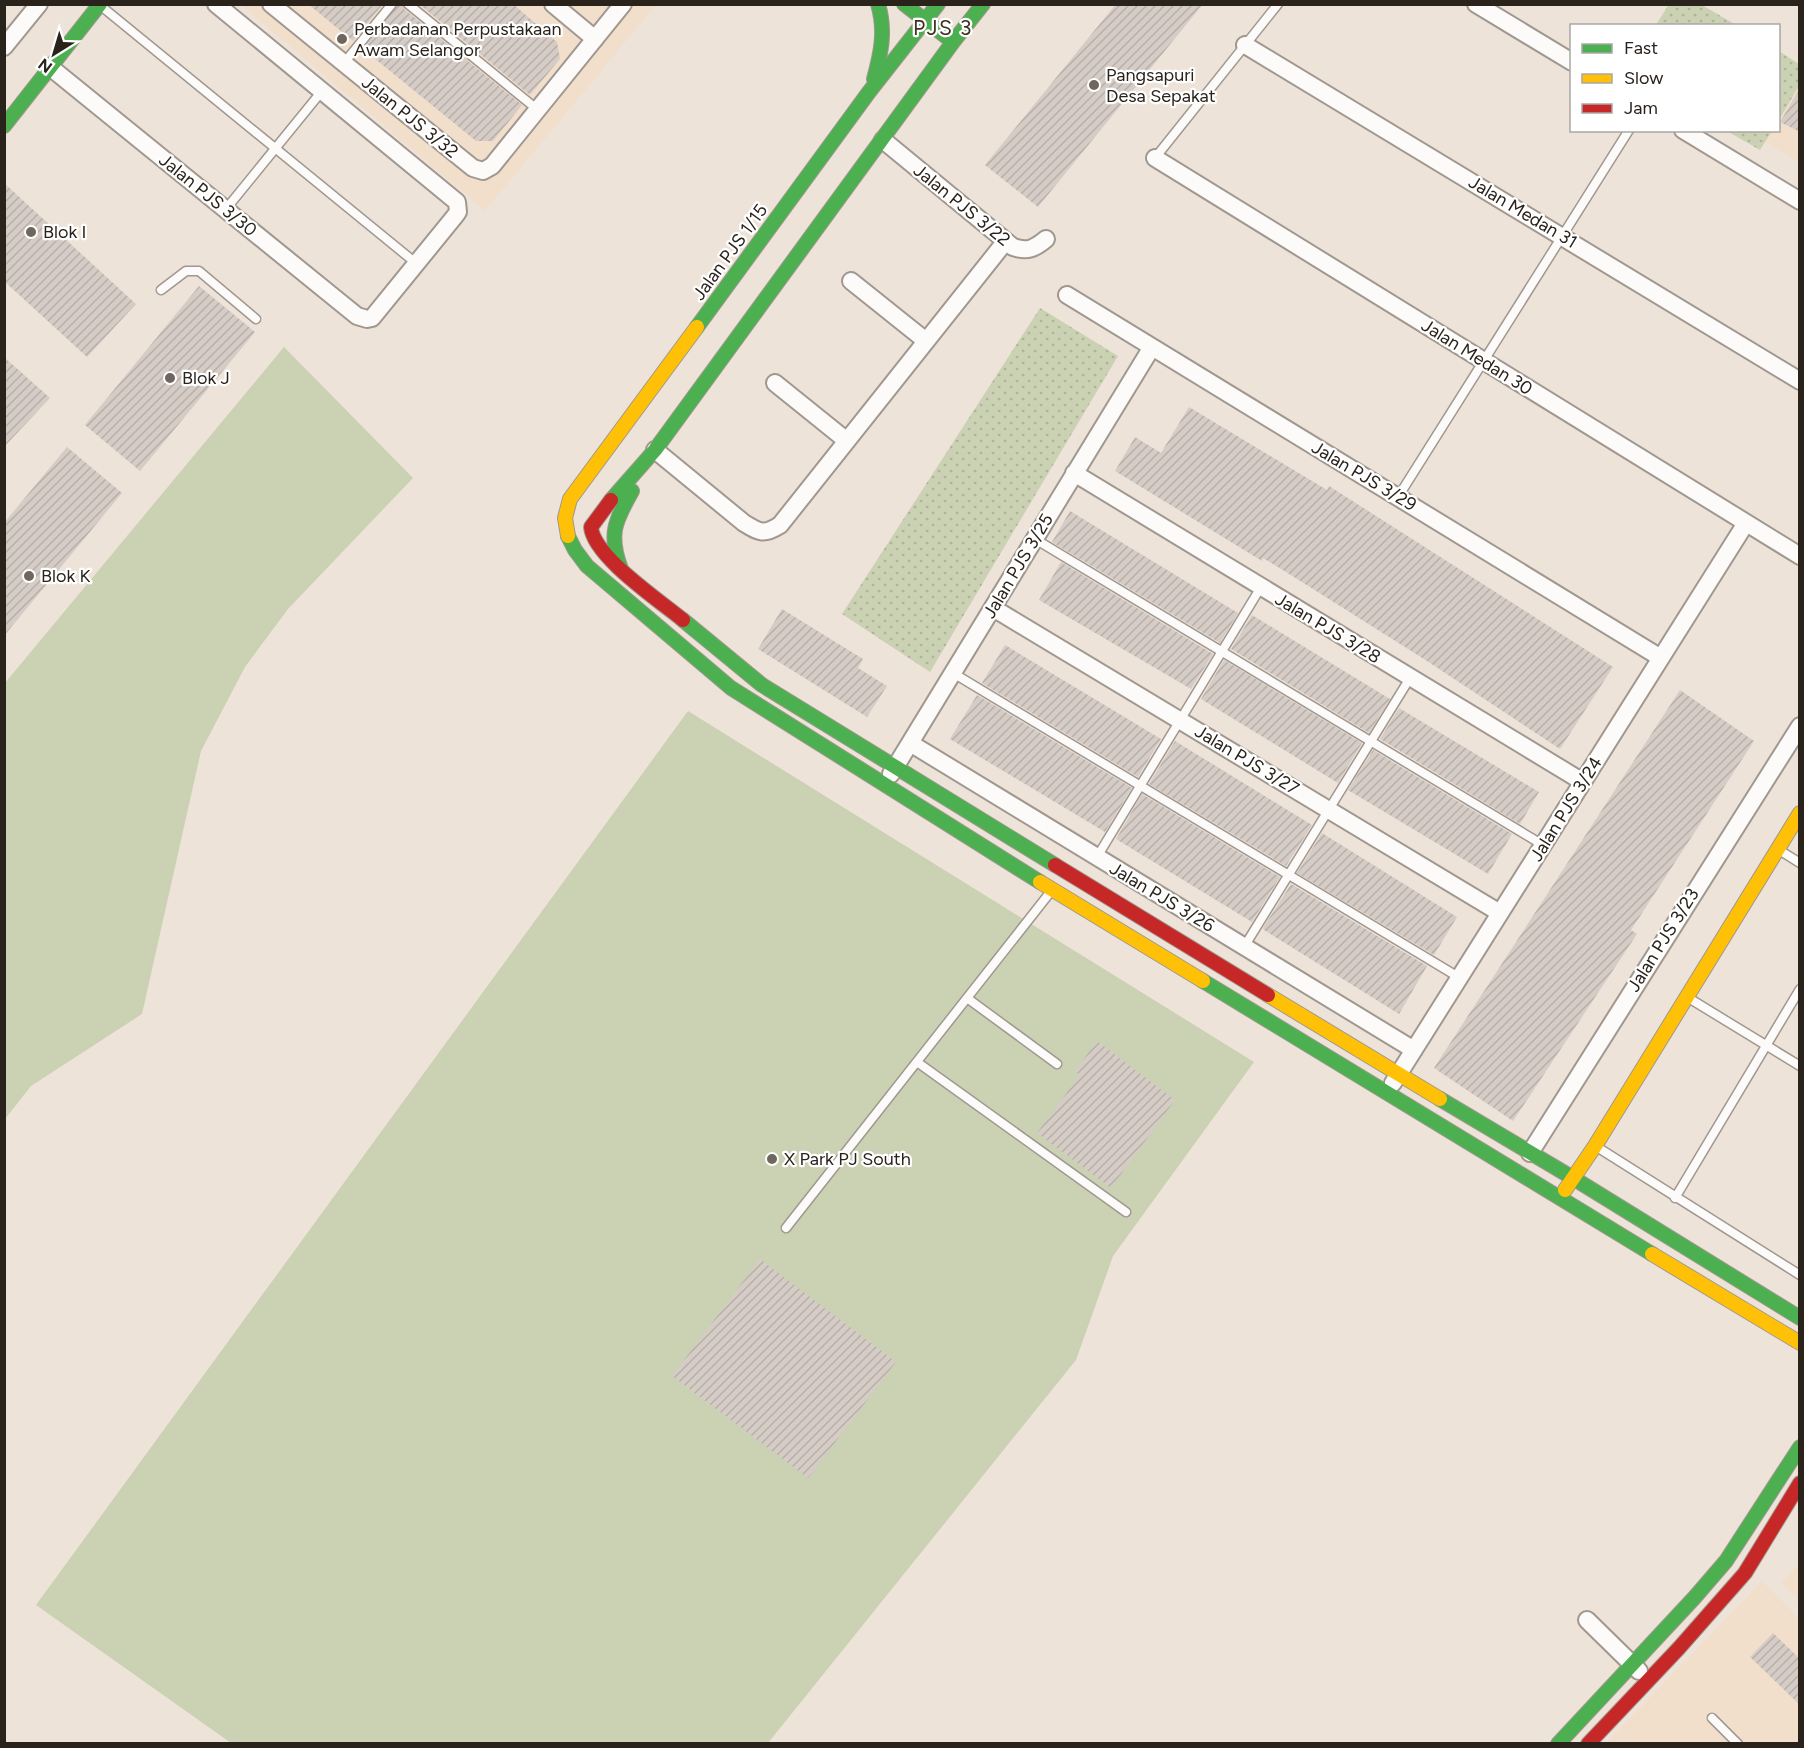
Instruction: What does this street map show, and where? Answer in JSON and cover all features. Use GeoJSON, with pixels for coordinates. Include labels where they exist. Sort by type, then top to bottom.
{"type":"FeatureCollection","features":[{"type":"Feature","properties":{"kind":"main road"},"geometry":{"type":"LineString","coordinates":[[869,92],[882,52],[885,31],[878,4]]}},
{"type":"Feature","properties":{"kind":"main road"},"geometry":{"type":"LineString","coordinates":[[904,4],[953,42]]}},
{"type":"Feature","properties":{"kind":"main road","name":"Jalan PJS 1/15"},"geometry":{"type":"LineString","coordinates":[[566,526],[565,512],[570,499],[869,92],[938,4]]}},
{"type":"Feature","properties":{"kind":"main road"},"geometry":{"type":"LineString","coordinates":[[983,4],[655,450],[597,516],[591,527],[597,546],[606,557],[762,685],[1800,1318]]}},
{"type":"Feature","properties":{"kind":"main road"},"geometry":{"type":"LineString","coordinates":[[4,126],[100,5]]}},
{"type":"Feature","properties":{"kind":"main road"},"geometry":{"type":"LineString","coordinates":[[4,114],[25,98]]}},
{"type":"Feature","properties":{"kind":"main road"},"geometry":{"type":"LineString","coordinates":[[621,569],[613,550],[613,532],[619,514],[655,450]]}},
{"type":"Feature","properties":{"kind":"main road"},"geometry":{"type":"LineString","coordinates":[[591,527],[566,526],[573,550],[587,566],[731,688],[1052,890],[1800,1343]]}},
{"type":"Feature","properties":{"kind":"main road"},"geometry":{"type":"LineString","coordinates":[[1560,1198],[1595,1146],[1799,814]]}},
{"type":"Feature","properties":{"kind":"main road"},"geometry":{"type":"LineString","coordinates":[[1558,1743],[1726,1561],[1800,1447]]}},
{"type":"Feature","properties":{"kind":"main road"},"geometry":{"type":"LineString","coordinates":[[1588,1743],[1722,1600],[1744,1573],[1800,1483]]}},
{"type":"Feature","properties":{"kind":"street"},"geometry":{"type":"LineString","coordinates":[[4,47],[39,4]]}},
{"type":"Feature","properties":{"kind":"street"},"geometry":{"type":"LineString","coordinates":[[216,4],[457,202],[458,212],[417,264]]}},
{"type":"Feature","properties":{"kind":"street","name":"Jalan PJS 3/32"},"geometry":{"type":"LineString","coordinates":[[271,4],[473,168],[488,170],[538,110]]}},
{"type":"Feature","properties":{"kind":"street"},"geometry":{"type":"LineString","coordinates":[[553,4],[595,39]]}},
{"type":"Feature","properties":{"kind":"street"},"geometry":{"type":"LineString","coordinates":[[538,110],[623,4]]}},
{"type":"Feature","properties":{"kind":"street"},"geometry":{"type":"LineString","coordinates":[[1476,4],[1570,61]]}},
{"type":"Feature","properties":{"kind":"street","name":"Jalan Medan 31"},"geometry":{"type":"LineString","coordinates":[[1245,45],[1800,381]]}},
{"type":"Feature","properties":{"kind":"street","name":"Jalan PJS 3/30"},"geometry":{"type":"LineString","coordinates":[[50,67],[357,316],[367,319],[376,315],[417,264]]}},
{"type":"Feature","properties":{"kind":"street"},"geometry":{"type":"LineString","coordinates":[[1686,132],[1800,201]]}},
{"type":"Feature","properties":{"kind":"street","name":"Jalan PJS 3/22"},"geometry":{"type":"LineString","coordinates":[[883,140],[1012,248],[1024,251],[1036,247],[1046,239]]}},
{"type":"Feature","properties":{"kind":"street","name":"Jalan Medan 30"},"geometry":{"type":"LineString","coordinates":[[1155,158],[1800,556]]}},
{"type":"Feature","properties":{"kind":"street"},"geometry":{"type":"LineString","coordinates":[[655,450],[744,524],[758,532],[770,531],[780,525],[1005,242]]}},
{"type":"Feature","properties":{"kind":"street"},"geometry":{"type":"LineString","coordinates":[[851,281],[926,341]]}},
{"type":"Feature","properties":{"kind":"street","name":"Jalan PJS 3/29"},"geometry":{"type":"LineString","coordinates":[[1067,295],[1661,658]]}},
{"type":"Feature","properties":{"kind":"street","name":"Jalan PJS 3/25"},"geometry":{"type":"LineString","coordinates":[[884,784],[1152,347]]}},
{"type":"Feature","properties":{"kind":"street"},"geometry":{"type":"LineString","coordinates":[[775,383],[847,441]]}},
{"type":"Feature","properties":{"kind":"street","name":"Jalan PJS 3/28"},"geometry":{"type":"LineString","coordinates":[[1074,473],[1582,782]]}},
{"type":"Feature","properties":{"kind":"street","name":"Jalan PJS 3/24"},"geometry":{"type":"LineString","coordinates":[[1387,1094],[1746,523]]}},
{"type":"Feature","properties":{"kind":"street","name":"Jalan PJS 3/27"},"geometry":{"type":"LineString","coordinates":[[993,608],[1500,914]]}},
{"type":"Feature","properties":{"kind":"street","name":"Jalan PJS 3/23"},"geometry":{"type":"LineString","coordinates":[[1530,1153],[1799,728]]}},
{"type":"Feature","properties":{"kind":"street","name":"Jalan PJS 3/26"},"geometry":{"type":"LineString","coordinates":[[910,743],[1414,1050]]}},
{"type":"Feature","properties":{"kind":"street"},"geometry":{"type":"LineString","coordinates":[[1587,1620],[1648,1680]]}},
{"type":"Feature","properties":{"kind":"lane"},"geometry":{"type":"LineString","coordinates":[[344,63],[392,4]]}},
{"type":"Feature","properties":{"kind":"lane"},"geometry":{"type":"LineString","coordinates":[[408,4],[538,110]]}},
{"type":"Feature","properties":{"kind":"lane"},"geometry":{"type":"LineString","coordinates":[[1155,158],[1278,4]]}},
{"type":"Feature","properties":{"kind":"lane"},"geometry":{"type":"LineString","coordinates":[[100,5],[417,264]]}},
{"type":"Feature","properties":{"kind":"lane"},"geometry":{"type":"LineString","coordinates":[[226,209],[322,91]]}},
{"type":"Feature","properties":{"kind":"lane"},"geometry":{"type":"LineString","coordinates":[[1398,497],[1628,132]]}},
{"type":"Feature","properties":{"kind":"lane"},"geometry":{"type":"LineString","coordinates":[[161,290],[186,271],[199,271],[256,319]]}},
{"type":"Feature","properties":{"kind":"lane"},"geometry":{"type":"LineString","coordinates":[[1035,539],[1543,845]]}},
{"type":"Feature","properties":{"kind":"lane"},"geometry":{"type":"LineString","coordinates":[[1097,857],[1261,586]]}},
{"type":"Feature","properties":{"kind":"lane"},"geometry":{"type":"LineString","coordinates":[[953,673],[1460,978]]}},
{"type":"Feature","properties":{"kind":"lane"},"geometry":{"type":"LineString","coordinates":[[1245,947],[1410,678]]}},
{"type":"Feature","properties":{"kind":"lane"},"geometry":{"type":"LineString","coordinates":[[1777,849],[1800,863]]}},
{"type":"Feature","properties":{"kind":"lane"},"geometry":{"type":"LineString","coordinates":[[786,1228],[1052,890]]}},
{"type":"Feature","properties":{"kind":"lane"},"geometry":{"type":"LineString","coordinates":[[1675,1198],[1800,989]]}},
{"type":"Feature","properties":{"kind":"lane"},"geometry":{"type":"LineString","coordinates":[[1687,997],[1800,1066]]}},
{"type":"Feature","properties":{"kind":"lane"},"geometry":{"type":"LineString","coordinates":[[967,998],[1057,1064]]}},
{"type":"Feature","properties":{"kind":"lane"},"geometry":{"type":"LineString","coordinates":[[917,1062],[1126,1212]]}},
{"type":"Feature","properties":{"kind":"lane"},"geometry":{"type":"LineString","coordinates":[[1595,1146],[1800,1275]]}},
{"type":"Feature","properties":{"kind":"lane"},"geometry":{"type":"LineString","coordinates":[[1712,1718],[1738,1743]]}},
{"type":"Feature","properties":{"kind":"shaded area"},"geometry":{"type":"Polygon","coordinates":[[[241,5],[656,5],[485,211],[241,5]]]}},
{"type":"Feature","properties":{"kind":"shaded area"},"geometry":{"type":"Polygon","coordinates":[[[1799,86],[1799,163],[1765,142],[1771,132],[1780,132],[1780,118],[1799,86]]]}},
{"type":"Feature","properties":{"kind":"shaded area"},"geometry":{"type":"Polygon","coordinates":[[[1799,1564],[1799,1600],[1781,1583],[1799,1564]]]}},
{"type":"Feature","properties":{"kind":"shaded area"},"geometry":{"type":"Polygon","coordinates":[[[1762,1581],[1799,1618],[1799,1743],[1605,1744],[1762,1581]]]}},
{"type":"Feature","properties":{"kind":"green space"},"geometry":{"type":"Polygon","coordinates":[[[1669,4],[1702,5],[1734,24],[1657,24],[1669,4]]]}},
{"type":"Feature","properties":{"kind":"green space"},"geometry":{"type":"Polygon","coordinates":[[[1780,52],[1799,64],[1799,86],[1780,118],[1780,52]]]}},
{"type":"Feature","properties":{"kind":"green space"},"geometry":{"type":"Polygon","coordinates":[[[1729,132],[1771,132],[1760,150],[1729,132]]]}},
{"type":"Feature","properties":{"kind":"green space"},"geometry":{"type":"Polygon","coordinates":[[[1040,308],[1118,356],[930,672],[842,614],[1040,308]]]}},
{"type":"Feature","properties":{"kind":"green space"},"geometry":{"type":"Polygon","coordinates":[[[284,347],[413,478],[288,609],[245,667],[201,751],[142,1014],[31,1086],[5,1119],[5,683],[284,347]]]}},
{"type":"Feature","properties":{"kind":"green space","name":"X Park PJ South"},"geometry":{"type":"Polygon","coordinates":[[[688,711],[1254,1062],[1113,1256],[1076,1360],[768,1743],[231,1743],[36,1605],[688,711]]]}},
{"type":"Feature","properties":{"kind":"building"},"geometry":{"type":"Polygon","coordinates":[[[308,4],[383,4],[353,41],[308,4]]]}},
{"type":"Feature","properties":{"kind":"building"},"geometry":{"type":"Polygon","coordinates":[[[398,4],[402,4],[404,9],[522,105],[493,141],[476,141],[363,49],[398,4]]]}},
{"type":"Feature","properties":{"kind":"building"},"geometry":{"type":"Polygon","coordinates":[[[419,4],[513,4],[557,42],[560,59],[530,95],[419,4]]]}},
{"type":"Feature","properties":{"kind":"building","name":"Pangsapuri Desa Sepakat"},"geometry":{"type":"Polygon","coordinates":[[[1116,4],[1203,4],[1038,207],[985,165],[1116,4]]]}},
{"type":"Feature","properties":{"kind":"building"},"geometry":{"type":"Polygon","coordinates":[[[1800,88],[1800,132],[1780,122],[1800,88]]]}},
{"type":"Feature","properties":{"kind":"building","name":"Blok I"},"geometry":{"type":"Polygon","coordinates":[[[4,183],[136,304],[87,357],[4,281],[4,183]]]}},
{"type":"Feature","properties":{"kind":"building","name":"Blok J"},"geometry":{"type":"Polygon","coordinates":[[[199,286],[255,332],[140,471],[85,425],[199,286]]]}},
{"type":"Feature","properties":{"kind":"building"},"geometry":{"type":"Polygon","coordinates":[[[4,357],[50,398],[4,447],[4,357]]]}},
{"type":"Feature","properties":{"kind":"building"},"geometry":{"type":"Polygon","coordinates":[[[1189,407],[1327,490],[1329,486],[1613,667],[1560,749],[1294,577],[1263,558],[1262,561],[1115,471],[1135,437],[1161,453],[1189,407]]]}},
{"type":"Feature","properties":{"kind":"building","name":"Blok K"},"geometry":{"type":"Polygon","coordinates":[[[67,447],[122,493],[4,636],[4,523],[67,447]]]}},
{"type":"Feature","properties":{"kind":"building"},"geometry":{"type":"Polygon","coordinates":[[[1070,511],[1238,613],[1220,643],[1052,542],[1070,511]]]}},
{"type":"Feature","properties":{"kind":"building"},"geometry":{"type":"Polygon","coordinates":[[[1061,562],[1213,654],[1191,689],[1039,600],[1061,562]]]}},
{"type":"Feature","properties":{"kind":"building"},"geometry":{"type":"Polygon","coordinates":[[[782,609],[863,659],[858,668],[887,686],[867,717],[758,649],[782,609]]]}},
{"type":"Feature","properties":{"kind":"building"},"geometry":{"type":"Polygon","coordinates":[[[1252,615],[1390,699],[1369,733],[1231,649],[1252,615]]]}},
{"type":"Feature","properties":{"kind":"building"},"geometry":{"type":"Polygon","coordinates":[[[1005,645],[1161,739],[1138,777],[982,683],[1005,645]]]}},
{"type":"Feature","properties":{"kind":"building"},"geometry":{"type":"Polygon","coordinates":[[[1224,660],[1362,743],[1338,783],[1201,699],[1224,660]]]}},
{"type":"Feature","properties":{"kind":"building"},"geometry":{"type":"Polygon","coordinates":[[[1680,690],[1754,741],[1631,930],[1637,934],[1513,1121],[1434,1068],[1680,690]]]}},
{"type":"Feature","properties":{"kind":"building"},"geometry":{"type":"Polygon","coordinates":[[[977,695],[1132,788],[1105,832],[950,739],[977,695]]]}},
{"type":"Feature","properties":{"kind":"building"},"geometry":{"type":"Polygon","coordinates":[[[1399,708],[1539,792],[1520,824],[1380,739],[1399,708]]]}},
{"type":"Feature","properties":{"kind":"building"},"geometry":{"type":"Polygon","coordinates":[[[1175,741],[1312,825],[1286,866],[1149,784],[1175,741]]]}},
{"type":"Feature","properties":{"kind":"building"},"geometry":{"type":"Polygon","coordinates":[[[1373,750],[1512,834],[1488,874],[1348,790],[1373,750]]]}},
{"type":"Feature","properties":{"kind":"building"},"geometry":{"type":"Polygon","coordinates":[[[1142,794],[1280,877],[1252,922],[1116,839],[1142,794]]]}},
{"type":"Feature","properties":{"kind":"building"},"geometry":{"type":"Polygon","coordinates":[[[1322,833],[1457,917],[1434,955],[1297,873],[1322,833]]]}},
{"type":"Feature","properties":{"kind":"building"},"geometry":{"type":"Polygon","coordinates":[[[1291,884],[1427,966],[1399,1014],[1264,930],[1263,928],[1291,884]]]}},
{"type":"Feature","properties":{"kind":"building"},"geometry":{"type":"Polygon","coordinates":[[[1097,1041],[1175,1100],[1111,1188],[1037,1133],[1080,1075],[1075,1071],[1097,1041]]]}},
{"type":"Feature","properties":{"kind":"building"},"geometry":{"type":"Polygon","coordinates":[[[760,1259],[896,1362],[808,1478],[672,1376],[760,1259]]]}},
{"type":"Feature","properties":{"kind":"building"},"geometry":{"type":"Polygon","coordinates":[[[1773,1633],[1800,1659],[1800,1705],[1750,1657],[1773,1633]]]}},
{"type":"Feature","properties":{"kind":"traffic: fast"},"geometry":{"type":"LineString","coordinates":[[4,126],[100,4]]}},
{"type":"Feature","properties":{"kind":"traffic: fast"},"geometry":{"type":"LineString","coordinates":[[874,79],[882,42],[882,23],[878,4]]}},
{"type":"Feature","properties":{"kind":"traffic: fast"},"geometry":{"type":"LineString","coordinates":[[904,4],[953,42]]}},
{"type":"Feature","properties":{"kind":"traffic: fast"},"geometry":{"type":"LineString","coordinates":[[697,327],[869,92],[938,4]]}},
{"type":"Feature","properties":{"kind":"traffic: fast"},"geometry":{"type":"LineString","coordinates":[[611,500],[655,450],[983,4]]}},
{"type":"Feature","properties":{"kind":"traffic: fast"},"geometry":{"type":"LineString","coordinates":[[621,569],[615,547],[615,528],[632,491]]}},
{"type":"Feature","properties":{"kind":"traffic: fast"},"geometry":{"type":"LineString","coordinates":[[568,536],[587,566],[731,688],[1040,882]]}},
{"type":"Feature","properties":{"kind":"traffic: fast"},"geometry":{"type":"LineString","coordinates":[[683,620],[762,685],[1055,865]]}},
{"type":"Feature","properties":{"kind":"traffic: fast"},"geometry":{"type":"LineString","coordinates":[[1203,981],[1652,1254]]}},
{"type":"Feature","properties":{"kind":"traffic: fast"},"geometry":{"type":"LineString","coordinates":[[1440,1099],[1800,1318]]}},
{"type":"Feature","properties":{"kind":"traffic: fast"},"geometry":{"type":"LineString","coordinates":[[1558,1744],[1726,1561],[1800,1447]]}},
{"type":"Feature","properties":{"kind":"traffic: slow"},"geometry":{"type":"LineString","coordinates":[[568,536],[565,518],[570,499],[697,327]]}},
{"type":"Feature","properties":{"kind":"traffic: slow"},"geometry":{"type":"LineString","coordinates":[[1565,1190],[1595,1146],[1800,813]]}},
{"type":"Feature","properties":{"kind":"traffic: slow"},"geometry":{"type":"LineString","coordinates":[[1040,882],[1203,981]]}},
{"type":"Feature","properties":{"kind":"traffic: slow"},"geometry":{"type":"LineString","coordinates":[[1268,995],[1440,1099]]}},
{"type":"Feature","properties":{"kind":"traffic: slow"},"geometry":{"type":"LineString","coordinates":[[1652,1254],[1800,1343]]}},
{"type":"Feature","properties":{"kind":"traffic: jam"},"geometry":{"type":"LineString","coordinates":[[611,500],[591,527],[595,539],[603,551],[629,577],[683,620]]}},
{"type":"Feature","properties":{"kind":"traffic: jam"},"geometry":{"type":"LineString","coordinates":[[1055,865],[1268,995]]}},
{"type":"Feature","properties":{"kind":"traffic: jam"},"geometry":{"type":"LineString","coordinates":[[1588,1744],[1679,1648],[1745,1573],[1800,1483]]}},
{"type":"Feature","properties":{"kind":"place","name":"Perbadanan Perpustakaan Awam Selangor"},"geometry":{"type":"Point","coordinates":[342,39]}},
{"type":"Feature","properties":{"kind":"place","name":"Pangsapuri Desa Sepakat"},"geometry":{"type":"Point","coordinates":[1094,85]}},
{"type":"Feature","properties":{"kind":"place","name":"Blok I"},"geometry":{"type":"Point","coordinates":[31,232]}},
{"type":"Feature","properties":{"kind":"place","name":"Blok J"},"geometry":{"type":"Point","coordinates":[170,378]}},
{"type":"Feature","properties":{"kind":"place","name":"Blok K"},"geometry":{"type":"Point","coordinates":[29,576]}},
{"type":"Feature","properties":{"kind":"place","name":"X Park PJ South"},"geometry":{"type":"Point","coordinates":[772,1159]}},
{"type":"Feature","properties":{"kind":"district","name":"PJS 3"},"geometry":{"type":"Point","coordinates":[943,28]}}]}
